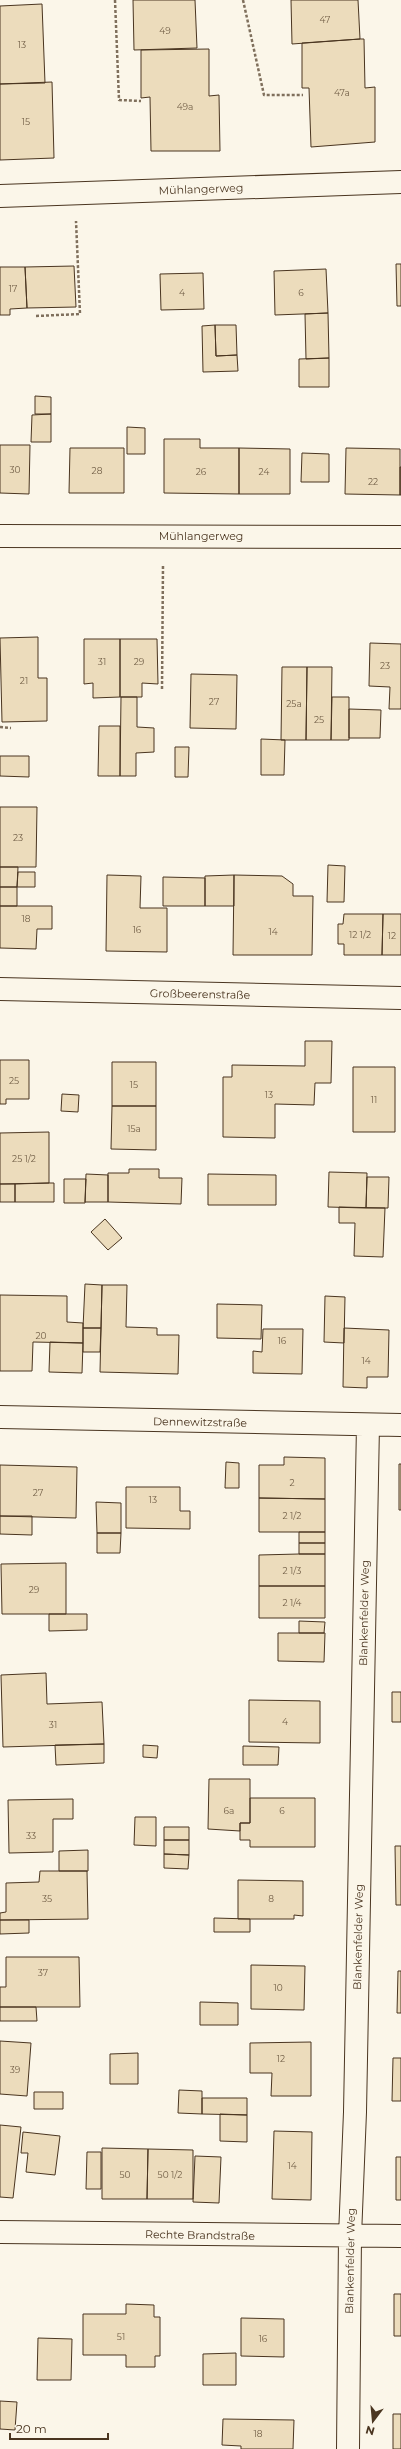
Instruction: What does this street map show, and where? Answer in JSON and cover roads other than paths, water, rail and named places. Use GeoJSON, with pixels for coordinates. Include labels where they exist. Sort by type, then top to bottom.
{"type":"FeatureCollection","features":[{"type":"Feature","properties":{"kind":"street","name":"Mühlangerweg"},"geometry":{"type":"LineString","coordinates":[[0,196],[401,182]]}},
{"type":"Feature","properties":{"kind":"street","name":"Mühlangerweg"},"geometry":{"type":"LineString","coordinates":[[0,536],[401,537]]}},
{"type":"Feature","properties":{"kind":"street","name":"Großbeerenstraße"},"geometry":{"type":"LineString","coordinates":[[0,989],[401,998]]}},
{"type":"Feature","properties":{"kind":"street","name":"Dennewitzstraße"},"geometry":{"type":"LineString","coordinates":[[0,1417],[401,1425]]}},
{"type":"Feature","properties":{"kind":"street","name":"Blankenfelder Weg"},"geometry":{"type":"LineString","coordinates":[[348,2449],[350,2236],[355,2097],[368,1425]]}},
{"type":"Feature","properties":{"kind":"street","name":"Rechte Brandstraße"},"geometry":{"type":"LineString","coordinates":[[0,2232],[401,2236]]}}]}
